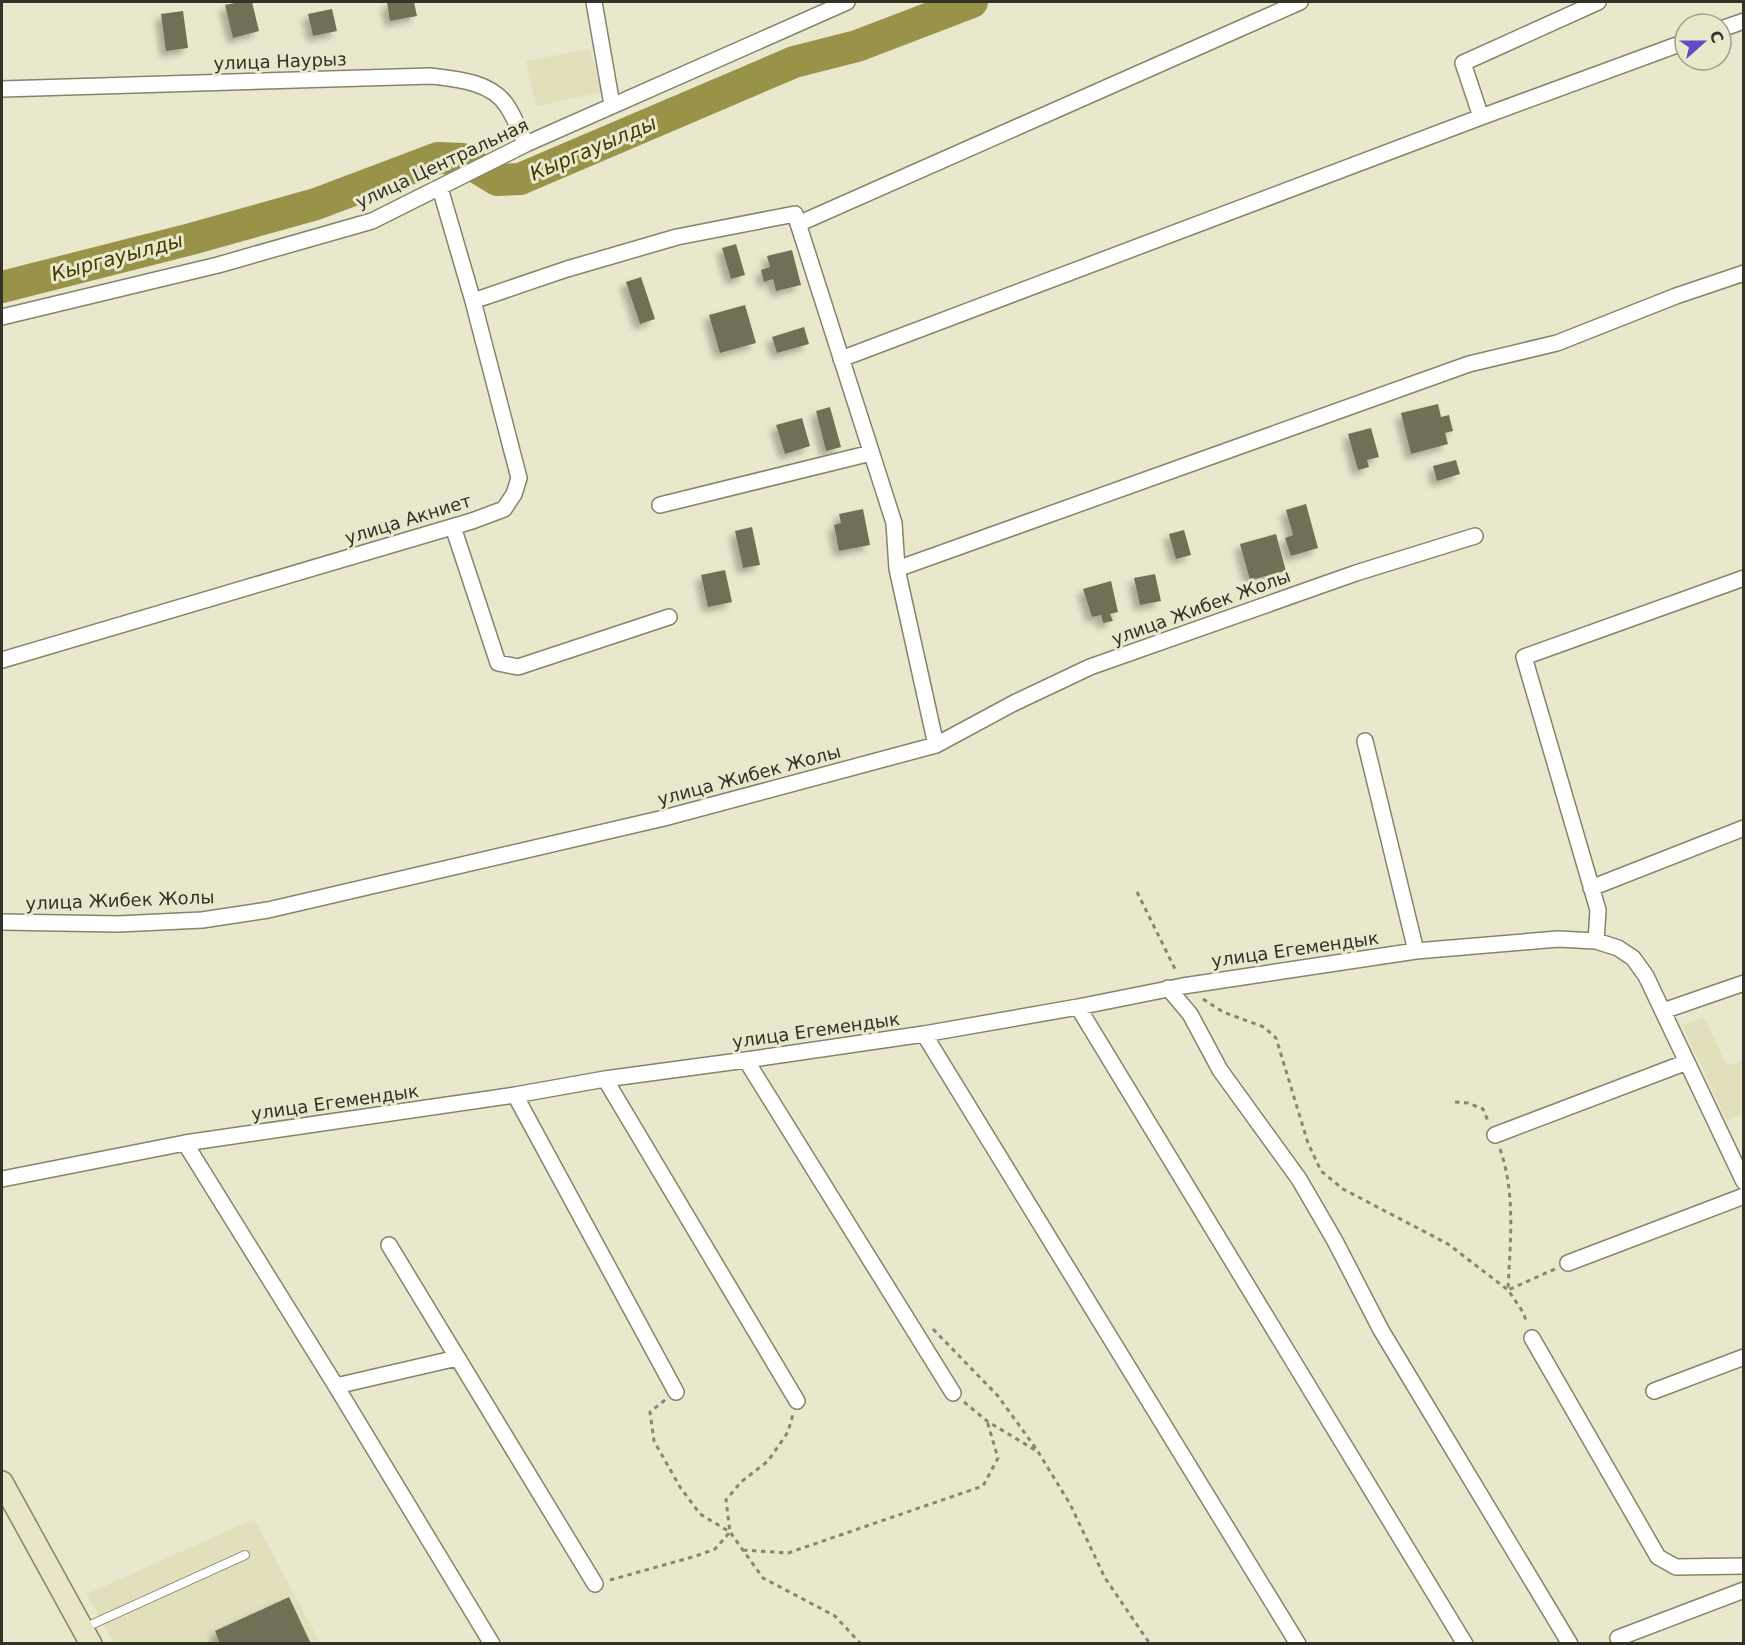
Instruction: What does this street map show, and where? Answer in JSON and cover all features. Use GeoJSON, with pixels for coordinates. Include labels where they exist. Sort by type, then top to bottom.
{"type":"FeatureCollection","features":[{"type":"Feature","properties":{"kind":"main road"},"geometry":{"type":"LineString","coordinates":[[2,1482],[87,1636]]}},
{"type":"Feature","properties":{"kind":"street"},"geometry":{"type":"LineString","coordinates":[[594,2],[612,105]]}},
{"type":"Feature","properties":{"kind":"street","name":"улица Центральная"},"geometry":{"type":"LineString","coordinates":[[2,317],[218,265],[372,221],[526,144],[826,6],[847,2]]}},
{"type":"Feature","properties":{"kind":"street"},"geometry":{"type":"LineString","coordinates":[[798,224],[1300,2]]}},
{"type":"Feature","properties":{"kind":"street"},"geometry":{"type":"LineString","coordinates":[[1481,117],[1463,63],[1598,2]]}},
{"type":"Feature","properties":{"kind":"street"},"geometry":{"type":"LineString","coordinates":[[841,359],[1673,46]]}},
{"type":"Feature","properties":{"kind":"street","name":"улица Наурыз"},"geometry":{"type":"LineString","coordinates":[[2,89],[431,76],[466,80],[488,89],[506,104],[526,144]]}},
{"type":"Feature","properties":{"kind":"street","name":"улица Акниет"},"geometry":{"type":"LineString","coordinates":[[2,660],[453,527],[504,509],[514,494],[519,478],[473,300],[440,188]]}},
{"type":"Feature","properties":{"kind":"street"},"geometry":{"type":"LineString","coordinates":[[473,300],[567,269],[677,237],[795,214],[894,523],[897,569],[936,745]]}},
{"type":"Feature","properties":{"kind":"street"},"geometry":{"type":"LineString","coordinates":[[897,569],[1469,364],[1557,343],[1676,296],[1743,273]]}},
{"type":"Feature","properties":{"kind":"street"},"geometry":{"type":"LineString","coordinates":[[660,505],[872,453]]}},
{"type":"Feature","properties":{"kind":"street"},"geometry":{"type":"LineString","coordinates":[[453,527],[498,663],[518,668],[669,617]]}},
{"type":"Feature","properties":{"kind":"street","name":"улица Жибек Жолы"},"geometry":{"type":"LineString","coordinates":[[2,922],[118,924],[202,920],[268,910],[664,818],[936,745],[1014,703],[1090,668],[1356,573],[1475,536]]}},
{"type":"Feature","properties":{"kind":"street"},"geometry":{"type":"LineString","coordinates":[[1596,941],[1598,910],[1524,657],[1743,578]]}},
{"type":"Feature","properties":{"kind":"street"},"geometry":{"type":"LineString","coordinates":[[1365,741],[1416,951]]}},
{"type":"Feature","properties":{"kind":"street"},"geometry":{"type":"LineString","coordinates":[[1591,888],[1743,828]]}},
{"type":"Feature","properties":{"kind":"street","name":"улица Егемендык"},"geometry":{"type":"LineString","coordinates":[[2,1179],[185,1143],[515,1095],[605,1079],[924,1034],[1176,987],[1416,951],[1558,939],[1596,941],[1618,948],[1633,958],[1646,976],[1663,1011]]}},
{"type":"Feature","properties":{"kind":"street"},"geometry":{"type":"LineString","coordinates":[[1743,984],[1663,1011],[1743,1182]]}},
{"type":"Feature","properties":{"kind":"street"},"geometry":{"type":"LineString","coordinates":[[1176,987],[1220,1070],[1299,1179],[1335,1241],[1381,1330],[1570,1644]]}},
{"type":"Feature","properties":{"kind":"street"},"geometry":{"type":"LineString","coordinates":[[1078,1006],[1465,1644]]}},
{"type":"Feature","properties":{"kind":"street"},"geometry":{"type":"LineString","coordinates":[[924,1034],[1298,1644]]}},
{"type":"Feature","properties":{"kind":"street"},"geometry":{"type":"LineString","coordinates":[[746,1060],[953,1393]]}},
{"type":"Feature","properties":{"kind":"street"},"geometry":{"type":"LineString","coordinates":[[1495,1135],[1687,1062]]}},
{"type":"Feature","properties":{"kind":"street"},"geometry":{"type":"LineString","coordinates":[[605,1079],[797,1401]]}},
{"type":"Feature","properties":{"kind":"street"},"geometry":{"type":"LineString","coordinates":[[515,1095],[676,1392]]}},
{"type":"Feature","properties":{"kind":"street"},"geometry":{"type":"LineString","coordinates":[[185,1143],[492,1644]]}},
{"type":"Feature","properties":{"kind":"street"},"geometry":{"type":"LineString","coordinates":[[1568,1263],[1743,1196]]}},
{"type":"Feature","properties":{"kind":"street"},"geometry":{"type":"LineString","coordinates":[[389,1245],[595,1584]]}},
{"type":"Feature","properties":{"kind":"street"},"geometry":{"type":"LineString","coordinates":[[1532,1338],[1658,1557],[1676,1567],[1743,1566]]}},
{"type":"Feature","properties":{"kind":"street"},"geometry":{"type":"LineString","coordinates":[[1654,1391],[1743,1357]]}},
{"type":"Feature","properties":{"kind":"street"},"geometry":{"type":"LineString","coordinates":[[336,1386],[457,1358]]}},
{"type":"Feature","properties":{"kind":"street"},"geometry":{"type":"LineString","coordinates":[[1618,1638],[1743,1590]]}},
{"type":"Feature","properties":{"kind":"lane"},"geometry":{"type":"LineString","coordinates":[[87,1636],[245,1555]]}},
{"type":"Feature","properties":{"kind":"path"},"geometry":{"type":"LineString","coordinates":[[1137,892],[1176,987],[1223,1012],[1264,1028],[1276,1038],[1308,1143],[1321,1172],[1343,1189],[1448,1244],[1508,1290],[1523,1312],[1532,1338]]}},
{"type":"Feature","properties":{"kind":"path"},"geometry":{"type":"LineString","coordinates":[[1455,1102],[1468,1103],[1483,1110],[1495,1135],[1507,1170],[1511,1216],[1508,1290]]}},
{"type":"Feature","properties":{"kind":"path"},"geometry":{"type":"LineString","coordinates":[[1508,1290],[1568,1263]]}},
{"type":"Feature","properties":{"kind":"path"},"geometry":{"type":"LineString","coordinates":[[927,1325],[998,1396],[1037,1450],[1070,1504],[1105,1578],[1150,1644]]}},
{"type":"Feature","properties":{"kind":"path"},"geometry":{"type":"LineString","coordinates":[[676,1392],[650,1412],[654,1441],[680,1487],[700,1514],[730,1532],[763,1578],[835,1616],[861,1644]]}},
{"type":"Feature","properties":{"kind":"path"},"geometry":{"type":"LineString","coordinates":[[953,1393],[987,1421],[1037,1450]]}},
{"type":"Feature","properties":{"kind":"path"},"geometry":{"type":"LineString","coordinates":[[595,1584],[715,1549],[730,1532],[726,1500],[741,1482],[768,1461],[788,1432],[797,1401]]}},
{"type":"Feature","properties":{"kind":"path"},"geometry":{"type":"LineString","coordinates":[[743,1550],[788,1553],[982,1486],[998,1458],[987,1421]]}},
{"type":"Feature","properties":{"kind":"shaded area"},"geometry":{"type":"Polygon","coordinates":[[[590,49],[602,92],[536,106],[526,61],[590,49]]]}},
{"type":"Feature","properties":{"kind":"shaded area"},"geometry":{"type":"Polygon","coordinates":[[[1704,1017],[1727,1066],[1743,1060],[1743,1114],[1727,1121],[1682,1025],[1704,1017]]]}},
{"type":"Feature","properties":{"kind":"shaded area"},"geometry":{"type":"Polygon","coordinates":[[[254,1519],[320,1643],[114,1643],[87,1594],[254,1519]]]}},
{"type":"Feature","properties":{"kind":"building"},"geometry":{"type":"Polygon","coordinates":[[[252,2],[259,31],[233,38],[225,5],[252,2]]]}},
{"type":"Feature","properties":{"kind":"building"},"geometry":{"type":"Polygon","coordinates":[[[387,2],[414,2],[417,16],[390,21],[387,2]]]}},
{"type":"Feature","properties":{"kind":"building"},"geometry":{"type":"Polygon","coordinates":[[[332,9],[337,31],[313,36],[308,14],[332,9]]]}},
{"type":"Feature","properties":{"kind":"building"},"geometry":{"type":"Polygon","coordinates":[[[183,11],[188,48],[166,51],[161,14],[183,11]]]}},
{"type":"Feature","properties":{"kind":"building"},"geometry":{"type":"Polygon","coordinates":[[[736,244],[745,275],[731,279],[722,248],[736,244]]]}},
{"type":"Feature","properties":{"kind":"building"},"geometry":{"type":"Polygon","coordinates":[[[792,250],[801,285],[776,291],[773,279],[764,282],[761,270],[770,267],[767,256],[792,250]]]}},
{"type":"Feature","properties":{"kind":"building"},"geometry":{"type":"Polygon","coordinates":[[[641,277],[655,319],[640,324],[626,282],[641,277]]]}},
{"type":"Feature","properties":{"kind":"building"},"geometry":{"type":"Polygon","coordinates":[[[745,305],[756,343],[720,353],[709,315],[745,305]]]}},
{"type":"Feature","properties":{"kind":"building"},"geometry":{"type":"Polygon","coordinates":[[[804,327],[809,344],[777,353],[772,337],[804,327]]]}},
{"type":"Feature","properties":{"kind":"building"},"geometry":{"type":"Polygon","coordinates":[[[1438,404],[1441,417],[1449,415],[1453,431],[1445,433],[1448,444],[1411,454],[1401,413],[1438,404]]]}},
{"type":"Feature","properties":{"kind":"building"},"geometry":{"type":"Polygon","coordinates":[[[830,407],[841,447],[826,451],[816,411],[830,407]]]}},
{"type":"Feature","properties":{"kind":"building"},"geometry":{"type":"Polygon","coordinates":[[[802,418],[810,446],[785,454],[776,425],[802,418]]]}},
{"type":"Feature","properties":{"kind":"building"},"geometry":{"type":"Polygon","coordinates":[[[1371,428],[1379,457],[1367,460],[1369,467],[1358,470],[1348,434],[1371,428]]]}},
{"type":"Feature","properties":{"kind":"building"},"geometry":{"type":"Polygon","coordinates":[[[1456,460],[1460,474],[1437,481],[1433,466],[1456,460]]]}},
{"type":"Feature","properties":{"kind":"building"},"geometry":{"type":"Polygon","coordinates":[[[1306,504],[1318,548],[1291,556],[1285,538],[1293,535],[1286,510],[1306,504]]]}},
{"type":"Feature","properties":{"kind":"building"},"geometry":{"type":"Polygon","coordinates":[[[863,509],[870,545],[839,551],[834,525],[841,523],[839,514],[863,509]]]}},
{"type":"Feature","properties":{"kind":"building"},"geometry":{"type":"Polygon","coordinates":[[[752,527],[760,565],[743,568],[735,531],[752,527]]]}},
{"type":"Feature","properties":{"kind":"building"},"geometry":{"type":"Polygon","coordinates":[[[1184,530],[1191,555],[1176,559],[1169,534],[1184,530]]]}},
{"type":"Feature","properties":{"kind":"building"},"geometry":{"type":"Polygon","coordinates":[[[1276,534],[1286,571],[1250,580],[1240,544],[1276,534]]]}},
{"type":"Feature","properties":{"kind":"building"},"geometry":{"type":"Polygon","coordinates":[[[725,570],[732,602],[708,607],[701,575],[725,570]]]}},
{"type":"Feature","properties":{"kind":"building"},"geometry":{"type":"Polygon","coordinates":[[[1155,574],[1161,601],[1140,605],[1134,578],[1155,574]]]}},
{"type":"Feature","properties":{"kind":"building"},"geometry":{"type":"Polygon","coordinates":[[[1111,581],[1118,612],[1110,614],[1113,621],[1103,623],[1101,615],[1092,617],[1083,589],[1111,581]]]}},
{"type":"Feature","properties":{"kind":"building"},"geometry":{"type":"Polygon","coordinates":[[[289,1597],[311,1644],[220,1644],[215,1631],[289,1597]]]}},
{"type":"Feature","properties":{"kind":"waterway","name":"Кыргауылды"},"geometry":{"type":"LineString","coordinates":[[2,287],[191,239],[316,204],[438,158],[463,159],[497,180],[520,179],[794,62],[857,46],[972,2]]}}]}
